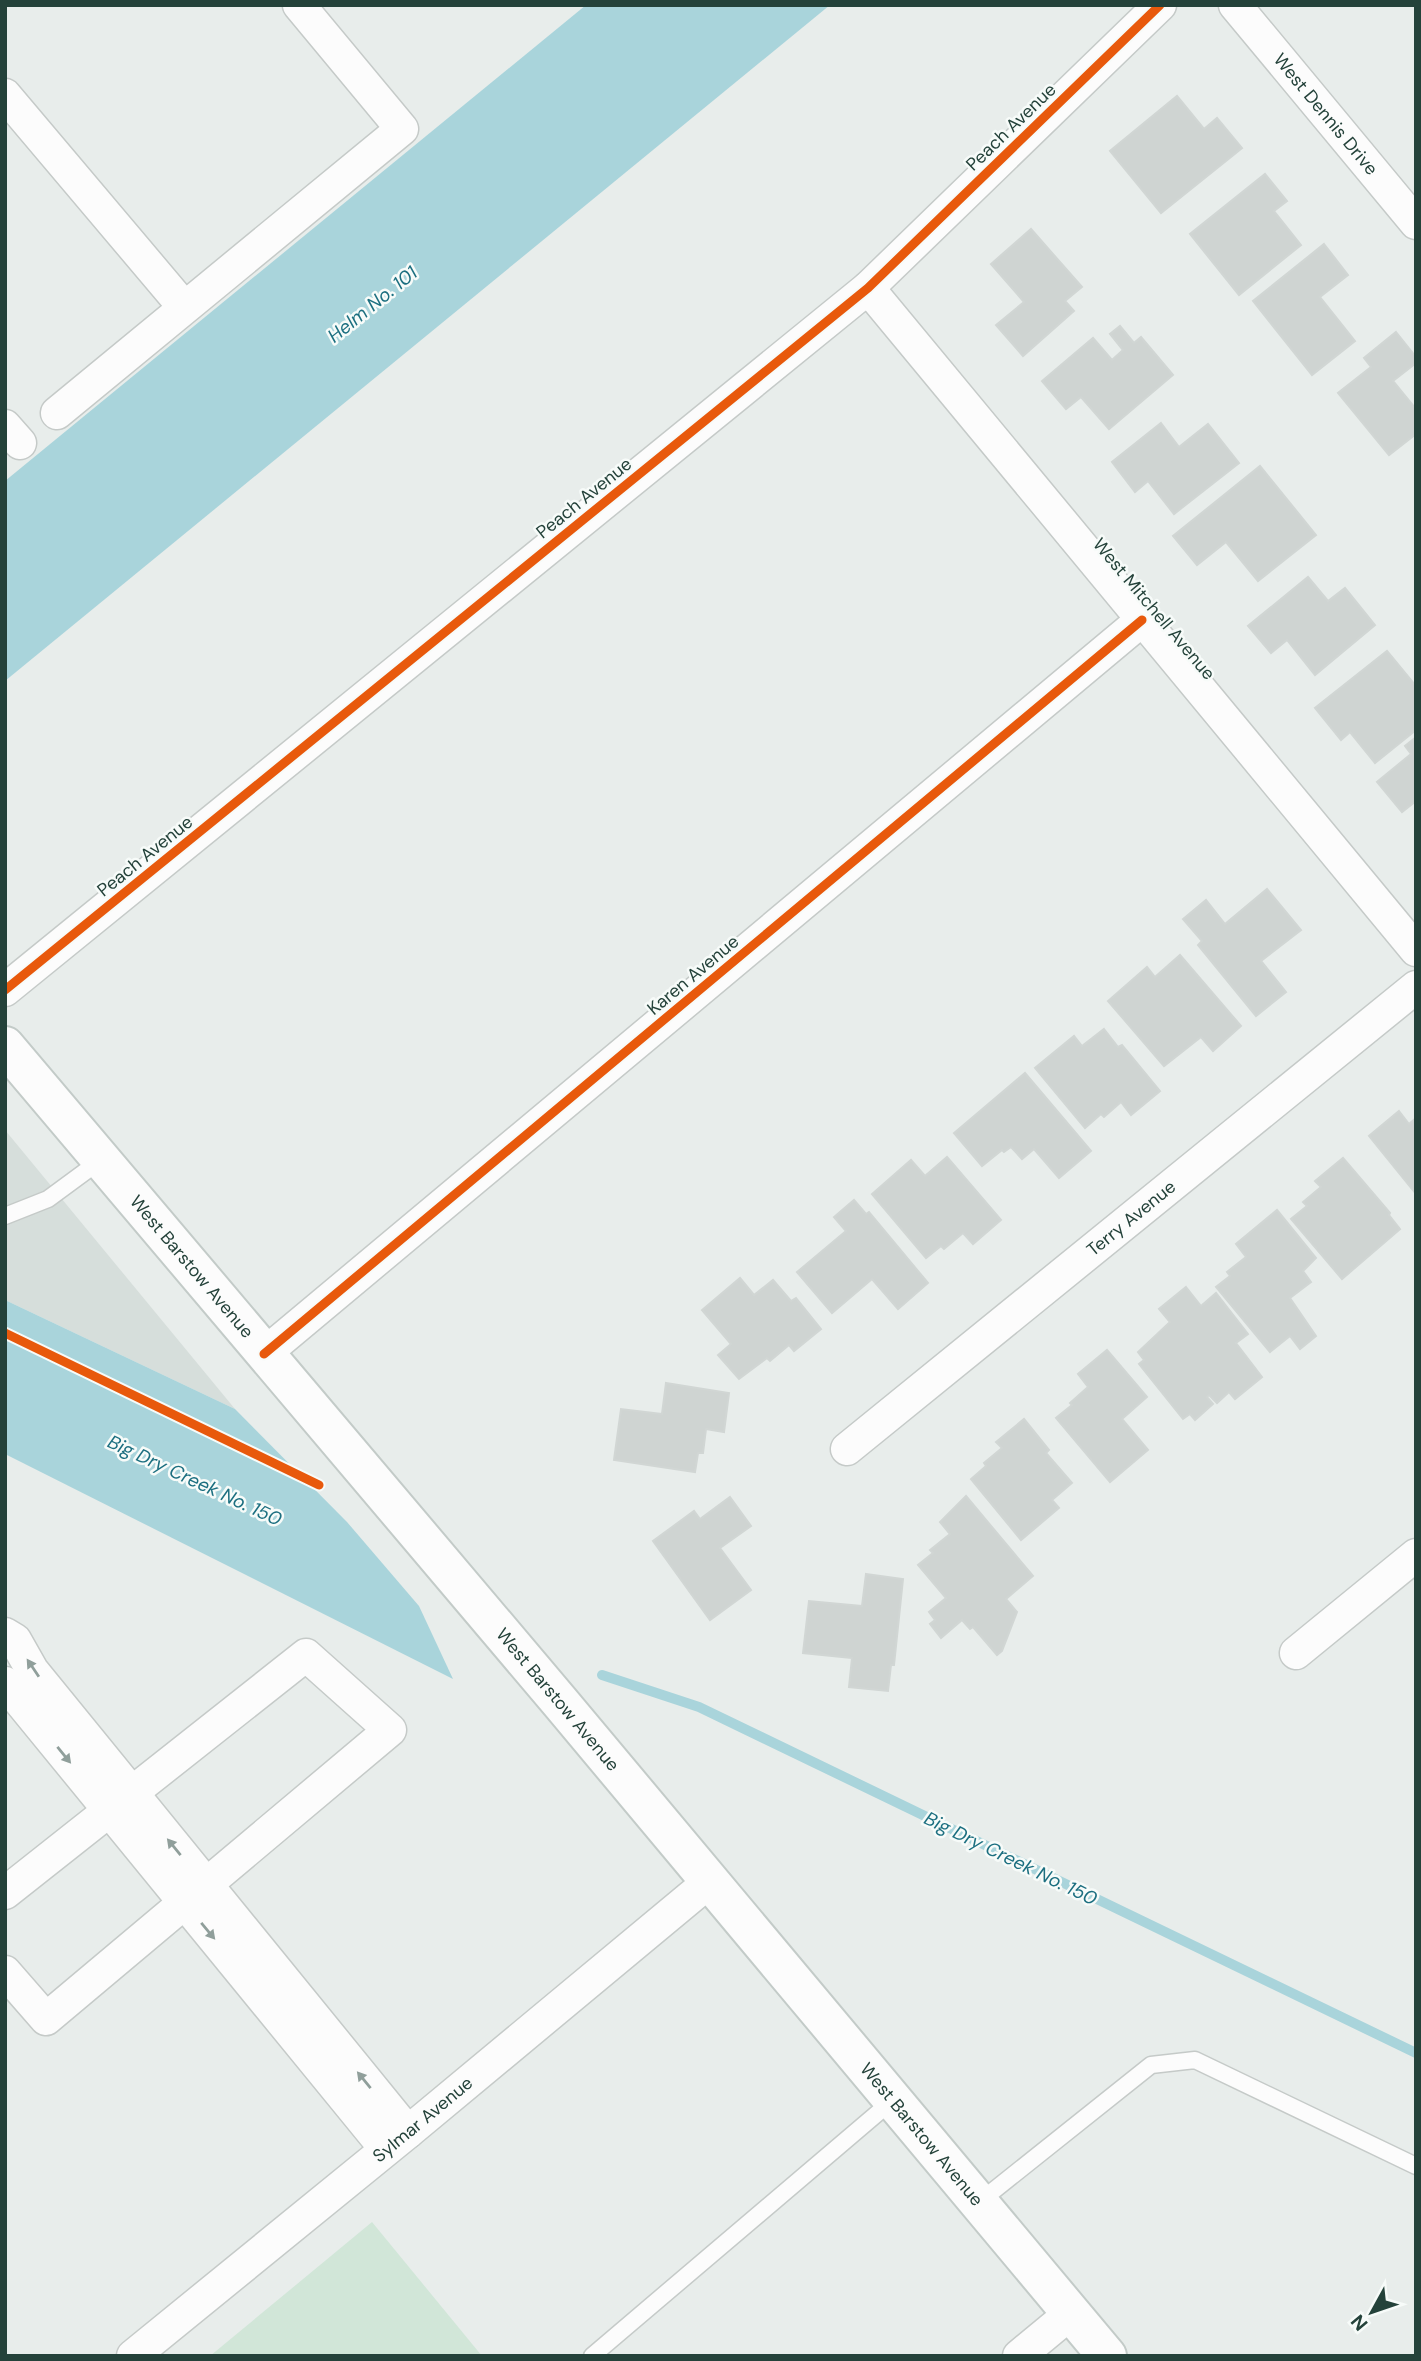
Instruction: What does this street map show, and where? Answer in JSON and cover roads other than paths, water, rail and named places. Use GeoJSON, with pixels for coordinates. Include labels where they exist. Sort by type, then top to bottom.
{"type":"FeatureCollection","features":[{"type":"Feature","properties":{"kind":"main road","name":"West Barstow Avenue"},"geometry":{"type":"LineString","coordinates":[[5,1046],[1107,2356]]}},
{"type":"Feature","properties":{"kind":"street"},"geometry":{"type":"LineString","coordinates":[[57,413],[402,129],[299,5]]}},
{"type":"Feature","properties":{"kind":"street","name":"Peach Avenue"},"geometry":{"type":"LineString","coordinates":[[5,990],[868,288],[1160,5]]}},
{"type":"Feature","properties":{"kind":"street","name":"West Dennis Drive"},"geometry":{"type":"LineString","coordinates":[[1235,5],[1416,223]]}},
{"type":"Feature","properties":{"kind":"street"},"geometry":{"type":"LineString","coordinates":[[5,95],[184,307]]}},
{"type":"Feature","properties":{"kind":"street","name":"West Mitchell Avenue"},"geometry":{"type":"LineString","coordinates":[[868,288],[1416,950]]}},
{"type":"Feature","properties":{"kind":"street","name":"Karen Avenue"},"geometry":{"type":"LineString","coordinates":[[264,1354],[1142,620]]}},
{"type":"Feature","properties":{"kind":"street","name":"Terry Avenue"},"geometry":{"type":"LineString","coordinates":[[847,1448],[1416,987]]}},
{"type":"Feature","properties":{"kind":"street"},"geometry":{"type":"LineString","coordinates":[[1296,1653],[1416,1555]]}},
{"type":"Feature","properties":{"kind":"street"},"geometry":{"type":"LineString","coordinates":[[5,1634],[15,1640],[32,1670],[120,1801],[397,2141]]}},
{"type":"Feature","properties":{"kind":"street"},"geometry":{"type":"LineString","coordinates":[[5,1893],[306,1655],[390,1730],[46,2019],[5,1972]]}},
{"type":"Feature","properties":{"kind":"street"},"geometry":{"type":"LineString","coordinates":[[5,1683],[120,1801]]}},
{"type":"Feature","properties":{"kind":"street","name":"Sylmar Avenue"},"geometry":{"type":"LineString","coordinates":[[133,2356],[710,1881]]}},
{"type":"Feature","properties":{"kind":"street"},"geometry":{"type":"LineString","coordinates":[[1019,2356],[1071,2313]]}},
{"type":"Feature","properties":{"kind":"lane"},"geometry":{"type":"LineString","coordinates":[[5,1216],[48,1199],[101,1160]]}},
{"type":"Feature","properties":{"kind":"lane"},"geometry":{"type":"LineString","coordinates":[[978,2203],[1151,2065],[1195,2060],[1416,2166]]}},
{"type":"Feature","properties":{"kind":"lane"},"geometry":{"type":"LineString","coordinates":[[592,2356],[893,2100]]}},
{"type":"Feature","properties":{"kind":"water","name":"Helm No. 101"},"geometry":{"type":"Polygon","coordinates":[[[586,5],[830,5],[5,681],[5,481],[586,5]]]}},
{"type":"Feature","properties":{"kind":"water"},"geometry":{"type":"Polygon","coordinates":[[[5,1300],[235,1409],[347,1522],[419,1606],[453,1679],[5,1454],[5,1300]]]}},
{"type":"Feature","properties":{"kind":"waterway","name":"Big Dry Creek No. 150"},"geometry":{"type":"LineString","coordinates":[[602,1675],[699,1707],[1416,2053]]}}]}
